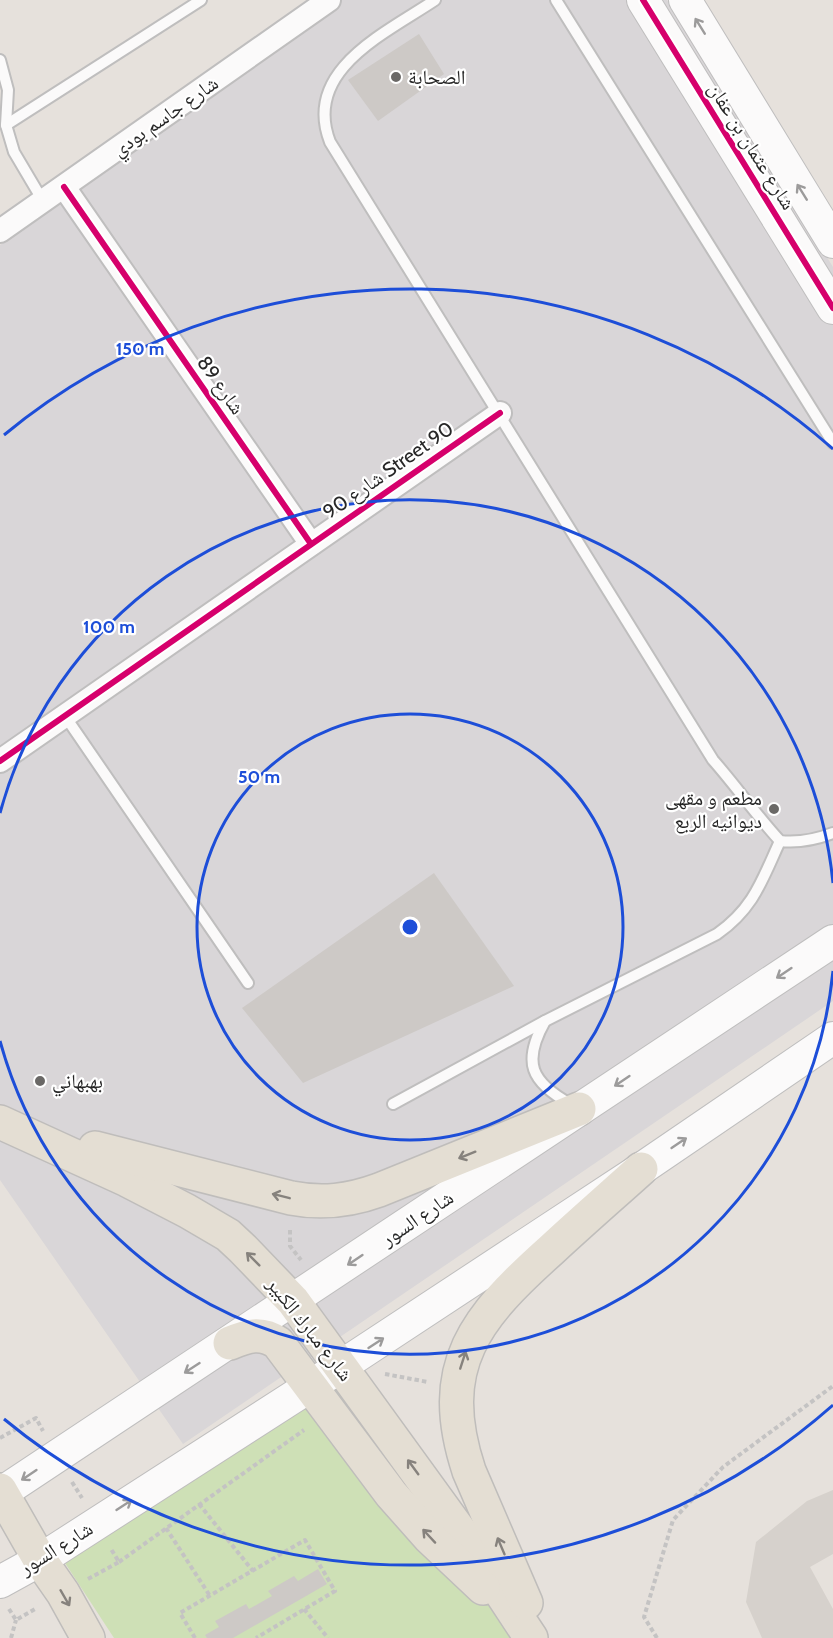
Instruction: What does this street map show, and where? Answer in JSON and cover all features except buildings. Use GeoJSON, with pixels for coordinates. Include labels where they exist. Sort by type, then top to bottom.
{"type":"FeatureCollection","features":[{"type":"Feature","properties":{"kind":"main road","name":"شارع عثمان بن عفان"},"geometry":{"type":"LineString","coordinates":[[643,0],[833,308]]}},
{"type":"Feature","properties":{"kind":"main road","name":"شارع عثمان بن عفان"},"geometry":{"type":"LineString","coordinates":[[685,0],[833,242]]}},
{"type":"Feature","properties":{"kind":"main road","name":"شارع السور"},"geometry":{"type":"LineString","coordinates":[[1,1492],[230,1343],[832,941]]}},
{"type":"Feature","properties":{"kind":"main road","name":"شارع السور"},"geometry":{"type":"LineString","coordinates":[[3,1592],[40,1560],[641,1169],[833,1038]]}},
{"type":"Feature","properties":{"kind":"main road"},"geometry":{"type":"LineString","coordinates":[[4,1124],[291,1198],[324,1202],[362,1196],[579,1109]]}},
{"type":"Feature","properties":{"kind":"main road","name":"شارع مبارك الكبير"},"geometry":{"type":"LineString","coordinates":[[4,1124],[127,1180],[209,1223],[243,1249],[353,1358],[467,1541],[530,1632]]}},
{"type":"Feature","properties":{"kind":"main road"},"geometry":{"type":"LineString","coordinates":[[530,1632],[465,1460],[457,1421],[460,1371],[471,1338],[491,1308],[524,1274],[641,1169]]}},
{"type":"Feature","properties":{"kind":"main road"},"geometry":{"type":"LineString","coordinates":[[230,1343],[250,1336],[262,1335],[272,1339],[283,1348],[391,1494],[410,1516],[453,1562],[530,1632]]}},
{"type":"Feature","properties":{"kind":"main road"},"geometry":{"type":"LineString","coordinates":[[1,1492],[88,1638]]}},
{"type":"Feature","properties":{"kind":"street","name":"شارع جاسم بودي"},"geometry":{"type":"LineString","coordinates":[[0,231],[329,0]]}},
{"type":"Feature","properties":{"kind":"street","name":"شارع 89"},"geometry":{"type":"LineString","coordinates":[[64,187],[311,544]]}},
{"type":"Feature","properties":{"kind":"street","name":"شارع 90 Street 90"},"geometry":{"type":"LineString","coordinates":[[0,761],[500,413]]}},
{"type":"Feature","properties":{"kind":"lane"},"geometry":{"type":"LineString","coordinates":[[6,125],[201,0]]}},
{"type":"Feature","properties":{"kind":"lane"},"geometry":{"type":"LineString","coordinates":[[435,0],[345,62],[329,88],[324,116],[325,129],[330,142],[713,760],[780,841],[798,843],[833,833]]}},
{"type":"Feature","properties":{"kind":"lane"},"geometry":{"type":"LineString","coordinates":[[556,0],[829,428],[833,443]]}},
{"type":"Feature","properties":{"kind":"lane"},"geometry":{"type":"LineString","coordinates":[[0,60],[8,90],[6,125],[14,152],[43,201]]}},
{"type":"Feature","properties":{"kind":"lane"},"geometry":{"type":"LineString","coordinates":[[65,716],[248,982]]}},
{"type":"Feature","properties":{"kind":"lane"},"geometry":{"type":"LineString","coordinates":[[393,1104],[545,1021],[717,934],[749,904],[780,841]]}},
{"type":"Feature","properties":{"kind":"lane"},"geometry":{"type":"LineString","coordinates":[[545,1021],[535,1040],[531,1059],[532,1068],[549,1089],[579,1109]]}},
{"type":"Feature","properties":{"kind":"path"},"geometry":{"type":"LineString","coordinates":[[291,1198],[290,1246],[320,1283]]}},
{"type":"Feature","properties":{"kind":"path"},"geometry":{"type":"LineString","coordinates":[[353,1358],[383,1374],[458,1387]]}},
{"type":"Feature","properties":{"kind":"path"},"geometry":{"type":"LineString","coordinates":[[657,1638],[644,1617],[673,1520],[723,1467],[833,1386]]}},
{"type":"Feature","properties":{"kind":"path"},"geometry":{"type":"LineString","coordinates":[[118,1562],[330,1411]]}},
{"type":"Feature","properties":{"kind":"path"},"geometry":{"type":"LineString","coordinates":[[199,1504],[253,1571]]}},
{"type":"Feature","properties":{"kind":"path"},"geometry":{"type":"LineString","coordinates":[[166,1528],[210,1596]]}},
{"type":"Feature","properties":{"kind":"path"},"geometry":{"type":"LineString","coordinates":[[195,1638],[180,1613],[305,1540],[335,1591],[256,1638]]}},
{"type":"Feature","properties":{"kind":"path"},"geometry":{"type":"LineString","coordinates":[[3,1592],[16,1620]]}},
{"type":"Feature","properties":{"kind":"path"},"geometry":{"type":"LineString","coordinates":[[10,1638],[16,1620],[63,1593]]}},
{"type":"Feature","properties":{"kind":"path"},"geometry":{"type":"LineString","coordinates":[[304,1610],[328,1638]]}},
{"type":"Feature","properties":{"kind":"shaded area"},"geometry":{"type":"Polygon","coordinates":[[[335,0],[667,0],[833,267],[833,1001],[183,1444],[0,1180],[0,245],[74,195],[259,49],[335,0]]]}},
{"type":"Feature","properties":{"kind":"shaded area"},"geometry":{"type":"Polygon","coordinates":[[[833,1490],[833,1554],[810,1567],[833,1609],[833,1638],[762,1638],[746,1602],[756,1542],[807,1501],[833,1490]]]}},
{"type":"Feature","properties":{"kind":"green space"},"geometry":{"type":"Polygon","coordinates":[[[347,1376],[513,1638],[114,1638],[65,1563],[347,1376]]]}},
{"type":"Feature","properties":{"kind":"cycle path"},"geometry":{"type":"LineString","coordinates":[[643,0],[833,308]]}},
{"type":"Feature","properties":{"kind":"cycle path"},"geometry":{"type":"LineString","coordinates":[[64,187],[311,544]]}},
{"type":"Feature","properties":{"kind":"cycle path"},"geometry":{"type":"LineString","coordinates":[[0,761],[500,413]]}},
{"type":"Feature","properties":{"kind":"place","name":"الصحابة"},"geometry":{"type":"Point","coordinates":[396,77]}},
{"type":"Feature","properties":{"kind":"place","name":"مطعم و مقهى ديوانيه الربع"},"geometry":{"type":"Point","coordinates":[774,809]}},
{"type":"Feature","properties":{"kind":"place","name":"بهبهاني"},"geometry":{"type":"Point","coordinates":[40,1081]}}]}
